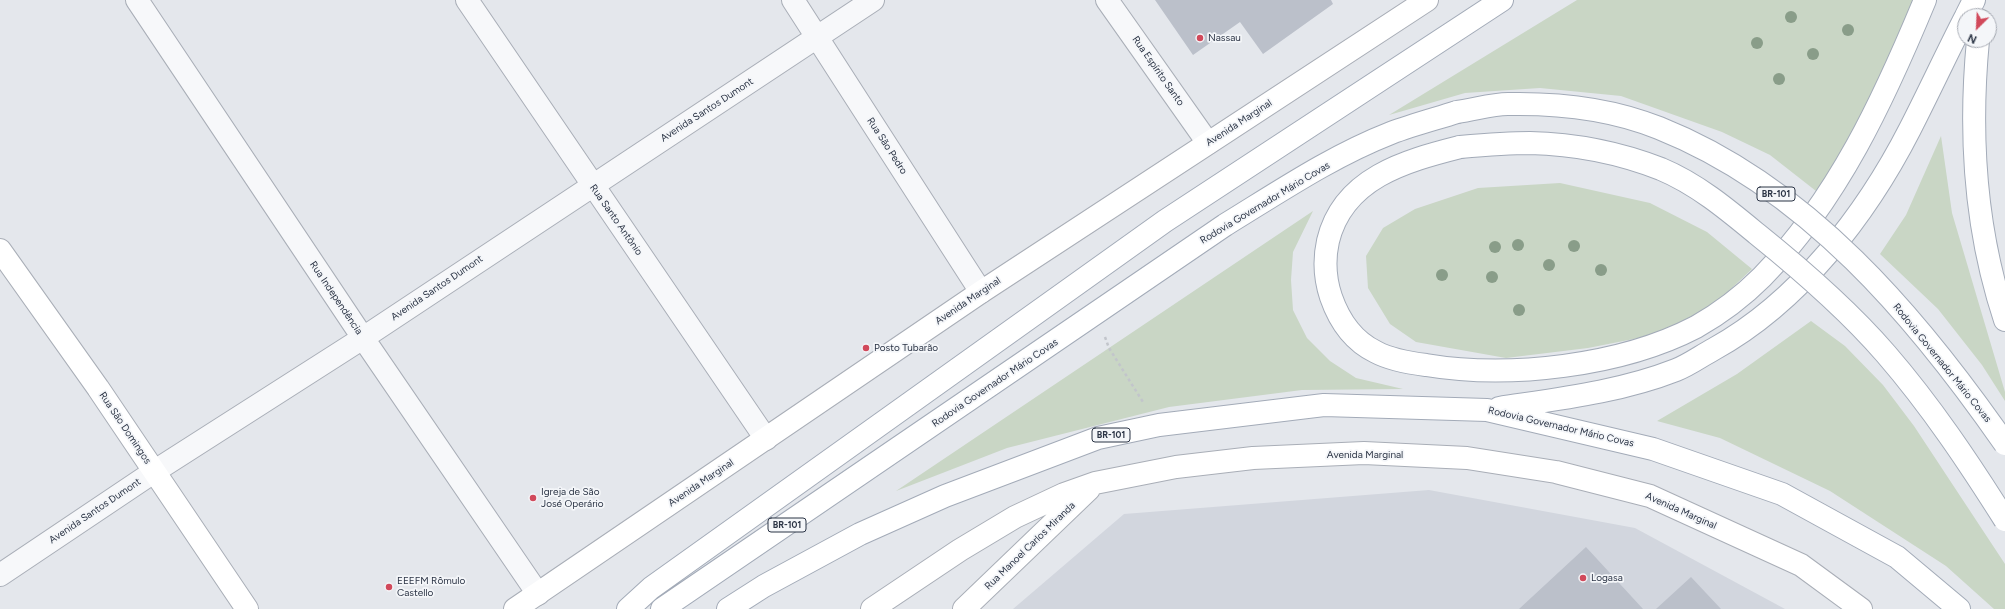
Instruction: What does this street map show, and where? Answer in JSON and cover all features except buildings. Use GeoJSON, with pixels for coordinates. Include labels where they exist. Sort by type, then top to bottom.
{"type":"FeatureCollection","features":[{"type":"Feature","properties":{"kind":"main road","name":"Avenida Marginal"},"geometry":{"type":"LineString","coordinates":[[515,609],[981,292],[1427,0]]}},
{"type":"Feature","properties":{"kind":"main road"},"geometry":{"type":"LineString","coordinates":[[628,609],[651,588],[1165,221],[1502,0]]}},
{"type":"Feature","properties":{"kind":"main road"},"geometry":{"type":"LineString","coordinates":[[1925,0],[1905,48],[1868,125],[1833,187],[1798,236],[1761,278],[1732,302],[1696,326],[1652,345],[1593,361],[1517,370],[1459,371],[1409,362],[1376,352],[1356,338],[1338,316],[1328,288],[1325,255],[1332,224],[1343,206],[1367,183],[1392,168],[1418,158],[1460,147],[1530,143],[1578,147],[1661,169],[1687,182],[1732,214],[1793,263],[1886,353],[1931,410],[2005,520]]}},
{"type":"Feature","properties":{"kind":"main road"},"geometry":{"type":"LineString","coordinates":[[1488,410],[1564,398],[1619,387],[1677,369],[1738,336],[1772,309],[1804,280],[1838,241],[1874,189],[1909,130],[1957,35]]}},
{"type":"Feature","properties":{"kind":"main road"},"geometry":{"type":"LineString","coordinates":[[1977,48],[1974,78],[1975,171],[1984,236],[1996,293],[2005,320]]}},
{"type":"Feature","properties":{"kind":"main road","name":"Rodovia Governador Mário Covas"},"geometry":{"type":"LineString","coordinates":[[662,609],[1226,225],[1303,177],[1391,133],[1458,112],[1506,104],[1557,105],[1614,114],[1658,127],[1703,147],[1749,174],[1801,212],[1865,271],[1912,321],[1975,401],[2005,444]]}},
{"type":"Feature","properties":{"kind":"main road","name":"Rua São Domingos"},"geometry":{"type":"LineString","coordinates":[[0,250],[98,388],[247,609]]}},
{"type":"Feature","properties":{"kind":"main road","name":"Rodovia Governador Mário Covas"},"geometry":{"type":"LineString","coordinates":[[728,609],[764,586],[860,534],[945,496],[1098,438],[1159,425],[1324,405],[1488,410],[1653,449],[1782,494],[1897,557],[1959,609]]}},
{"type":"Feature","properties":{"kind":"main road","name":"Avenida Marginal"},"geometry":{"type":"LineString","coordinates":[[872,609],[960,550],[1015,517],[1064,494],[1095,483],[1176,467],[1254,458],[1364,453],[1467,458],[1556,472],[1650,496],[1801,565],[1860,609]]}},
{"type":"Feature","properties":{"kind":"main road","name":"Rua Manoel Carlos Miranda"},"geometry":{"type":"LineString","coordinates":[[964,609],[1095,483]]}},
{"type":"Feature","properties":{"kind":"main road"},"geometry":{"type":"LineString","coordinates":[[745,609],[764,586]]}},
{"type":"Feature","properties":{"kind":"street","name":"Rua Independência"},"geometry":{"type":"LineString","coordinates":[[137,0],[363,338],[538,594]]}},
{"type":"Feature","properties":{"kind":"street","name":"Rua Santo Antônio"},"geometry":{"type":"LineString","coordinates":[[467,0],[766,438]]}},
{"type":"Feature","properties":{"kind":"street","name":"Rua São Pedro"},"geometry":{"type":"LineString","coordinates":[[793,0],[981,292]]}},
{"type":"Feature","properties":{"kind":"street","name":"Avenida Santos Dumont"},"geometry":{"type":"LineString","coordinates":[[0,575],[154,471],[363,338],[592,185],[818,38],[873,0]]}},
{"type":"Feature","properties":{"kind":"street","name":"Rua Espírito Santo"},"geometry":{"type":"LineString","coordinates":[[1107,0],[1208,143]]}},
{"type":"Feature","properties":{"kind":"path"},"geometry":{"type":"LineString","coordinates":[[1096,314],[1109,348],[1159,425]]}},
{"type":"Feature","properties":{"kind":"shaded area"},"geometry":{"type":"Polygon","coordinates":[[[1429,490],[1635,528],[1785,609],[1013,609],[1124,514],[1429,490]]]}},
{"type":"Feature","properties":{"kind":"green space"},"geometry":{"type":"Polygon","coordinates":[[[1577,0],[1915,0],[1839,168],[1816,191],[1770,155],[1722,132],[1621,96],[1540,88],[1465,93],[1389,115],[1577,0]]]}},
{"type":"Feature","properties":{"kind":"green space"},"geometry":{"type":"Polygon","coordinates":[[[1941,136],[1952,213],[2005,392],[2005,401],[1982,365],[1938,309],[1880,254],[1906,215],[1941,136]]]}},
{"type":"Feature","properties":{"kind":"green space"},"geometry":{"type":"Polygon","coordinates":[[[1560,183],[1650,203],[1707,232],[1752,269],[1716,303],[1659,334],[1588,348],[1506,358],[1416,342],[1390,324],[1368,288],[1366,256],[1383,228],[1415,209],[1478,188],[1560,183]]]}},
{"type":"Feature","properties":{"kind":"green space"},"geometry":{"type":"Polygon","coordinates":[[[1313,211],[1293,252],[1291,280],[1293,310],[1307,338],[1330,361],[1356,378],[1403,389],[1302,390],[1169,407],[1007,448],[896,491],[1313,211]]]}},
{"type":"Feature","properties":{"kind":"green space"},"geometry":{"type":"Polygon","coordinates":[[[1811,321],[1845,346],[1883,385],[1914,426],[2005,564],[2005,609],[1994,609],[1946,566],[1830,491],[1720,438],[1657,421],[1737,374],[1811,321]]]}},
{"type":"Feature","properties":{"kind":"place","name":"Nassau"},"geometry":{"type":"Point","coordinates":[1200,38]}},
{"type":"Feature","properties":{"kind":"place","name":"Posto Tubarão"},"geometry":{"type":"Point","coordinates":[866,348]}},
{"type":"Feature","properties":{"kind":"place","name":"Igreja de São José Operário"},"geometry":{"type":"Point","coordinates":[533,498]}},
{"type":"Feature","properties":{"kind":"place","name":"Logasa"},"geometry":{"type":"Point","coordinates":[1583,578]}},
{"type":"Feature","properties":{"kind":"place","name":"EEEFM Rômulo Castello"},"geometry":{"type":"Point","coordinates":[389,587]}}]}
